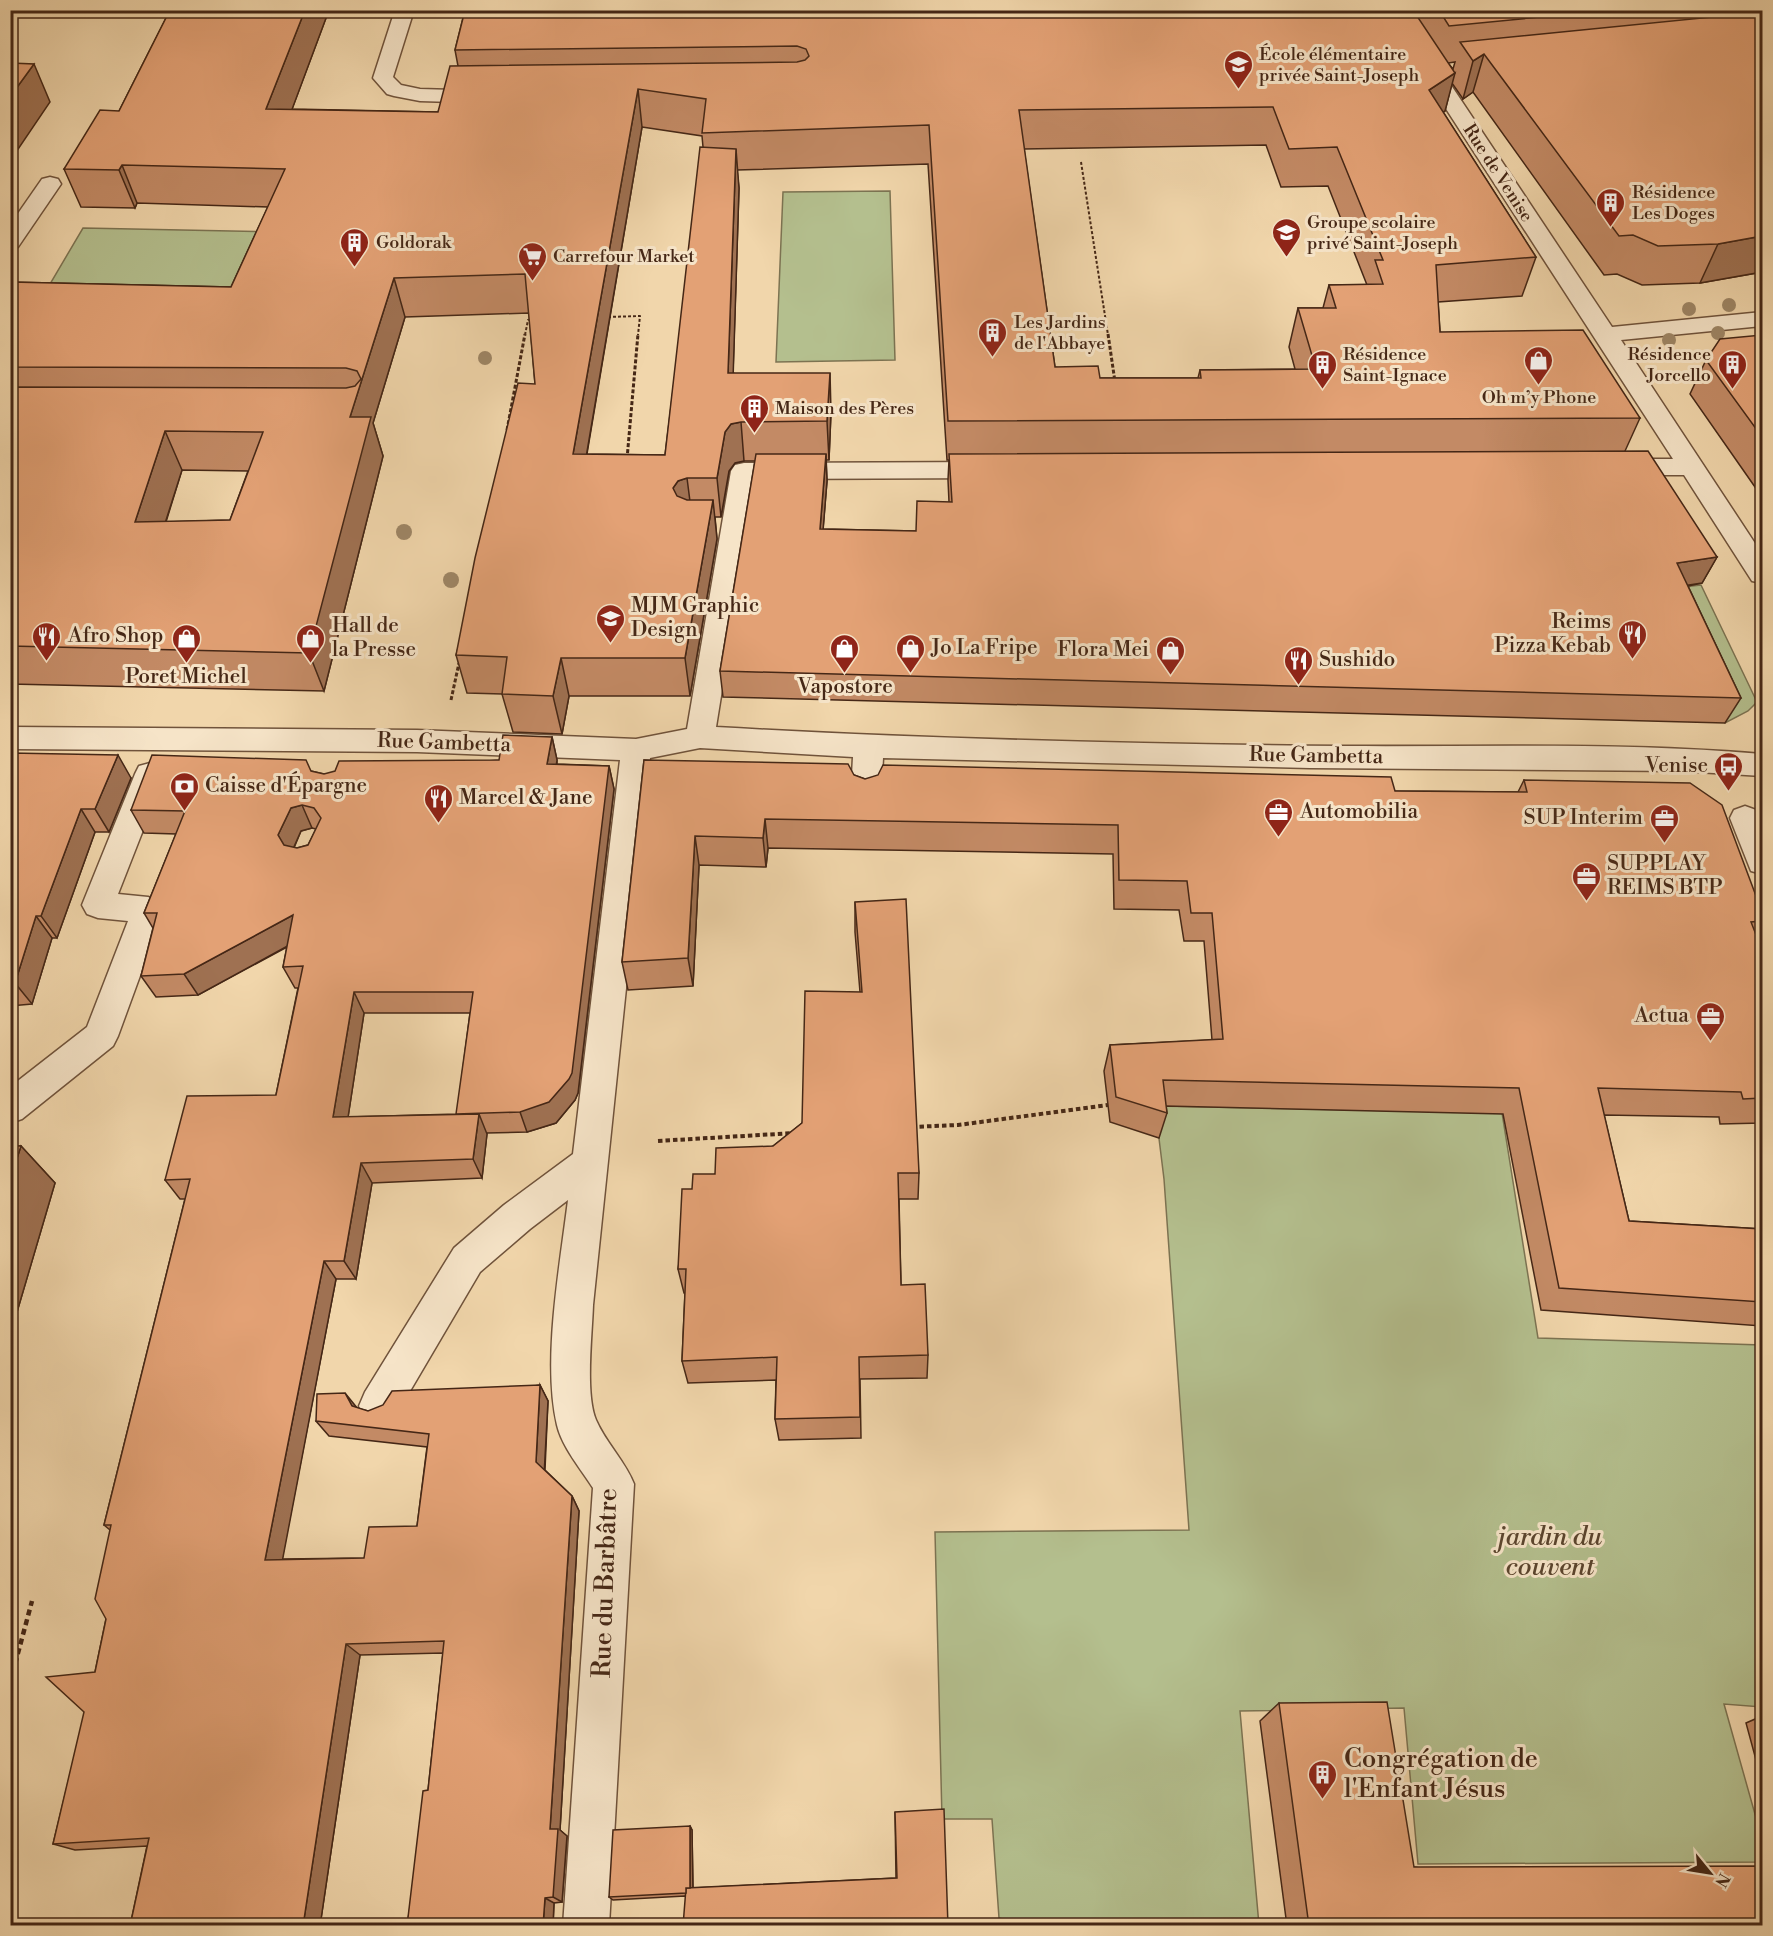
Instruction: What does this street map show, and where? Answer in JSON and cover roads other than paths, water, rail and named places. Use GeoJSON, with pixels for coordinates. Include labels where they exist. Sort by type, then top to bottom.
{"type":"FeatureCollection","features":[{"type":"Feature","properties":{"kind":"street"},"geometry":{"type":"LineString","coordinates":[[405,10],[383,78],[394,90],[420,95],[502,97]]}},
{"type":"Feature","properties":{"kind":"street","name":"Rue de Venise"},"geometry":{"type":"LineString","coordinates":[[1391,10],[1442,72],[1604,335],[1762,574]]}},
{"type":"Feature","properties":{"kind":"street"},"geometry":{"type":"LineString","coordinates":[[10,242],[50,183]]}},
{"type":"Feature","properties":{"kind":"street"},"geometry":{"type":"LineString","coordinates":[[1604,335],[1762,319]]}},
{"type":"Feature","properties":{"kind":"street"},"geometry":{"type":"LineString","coordinates":[[1590,467],[1690,467]]}},
{"type":"Feature","properties":{"kind":"street"},"geometry":{"type":"LineString","coordinates":[[700,737],[724,528],[744,471],[1018,470]]}},
{"type":"Feature","properties":{"kind":"street","name":"Rue Gambetta"},"geometry":{"type":"LineString","coordinates":[[13,745],[164,739],[343,754],[441,741],[636,750],[700,737],[869,747],[1310,757],[1681,760],[1762,765]]}},
{"type":"Feature","properties":{"kind":"street"},"geometry":{"type":"LineString","coordinates":[[10,1108],[101,1036],[148,910],[98,905],[164,739]]}},
{"type":"Feature","properties":{"kind":"street"},"geometry":{"type":"LineString","coordinates":[[866,794],[869,747]]}},
{"type":"Feature","properties":{"kind":"street","name":"Rue du Barbâtre"},"geometry":{"type":"LineString","coordinates":[[586,1926],[614,1484],[577,1426],[571,1385],[574,1305],[593,1186],[636,750]]}},
{"type":"Feature","properties":{"kind":"street"},"geometry":{"type":"LineString","coordinates":[[1745,818],[1762,862]]}},
{"type":"Feature","properties":{"kind":"street"},"geometry":{"type":"LineString","coordinates":[[379,1406],[467,1260],[517,1217],[593,1186]]}},
{"type":"Feature","properties":{"kind":"place","name":"École élémentaire privée Saint-Joseph"},"geometry":{"type":"Point","coordinates":[1238,90]}},
{"type":"Feature","properties":{"kind":"place","name":"Résidence Les Doges"},"geometry":{"type":"Point","coordinates":[1611,228]}},
{"type":"Feature","properties":{"kind":"place","name":"Groupe scolaire privé Saint-Joseph"},"geometry":{"type":"Point","coordinates":[1286,258]}},
{"type":"Feature","properties":{"kind":"place","name":"Goldorak"},"geometry":{"type":"Point","coordinates":[355,268]}},
{"type":"Feature","properties":{"kind":"place","name":"Carrefour Market"},"geometry":{"type":"Point","coordinates":[532,282]}},
{"type":"Feature","properties":{"kind":"place","name":"Les Jardins de l'Abbaye"},"geometry":{"type":"Point","coordinates":[993,358]}},
{"type":"Feature","properties":{"kind":"place","name":"Oh m’y Phone"},"geometry":{"type":"Point","coordinates":[1539,386]}},
{"type":"Feature","properties":{"kind":"place","name":"Résidence Saint-Ignace"},"geometry":{"type":"Point","coordinates":[1322,390]}},
{"type":"Feature","properties":{"kind":"place","name":"Résidence Jorcello"},"geometry":{"type":"Point","coordinates":[1732,390]}},
{"type":"Feature","properties":{"kind":"place","name":"Maison des Pères"},"geometry":{"type":"Point","coordinates":[754,434]}},
{"type":"Feature","properties":{"kind":"place","name":"MJM Graphic Design"},"geometry":{"type":"Point","coordinates":[610,644]}},
{"type":"Feature","properties":{"kind":"place","name":"Reims Pizza Kebab"},"geometry":{"type":"Point","coordinates":[1632,660]}},
{"type":"Feature","properties":{"kind":"place","name":"Afro Shop"},"geometry":{"type":"Point","coordinates":[47,662]}},
{"type":"Feature","properties":{"kind":"place","name":"Poret Michel"},"geometry":{"type":"Point","coordinates":[186,664]}},
{"type":"Feature","properties":{"kind":"place","name":"Hall de la Presse"},"geometry":{"type":"Point","coordinates":[311,664]}},
{"type":"Feature","properties":{"kind":"place","name":"Vapostore"},"geometry":{"type":"Point","coordinates":[845,674]}},
{"type":"Feature","properties":{"kind":"place","name":"Jo La Fripe"},"geometry":{"type":"Point","coordinates":[910,674]}},
{"type":"Feature","properties":{"kind":"place","name":"Flora Mei"},"geometry":{"type":"Point","coordinates":[1170,676]}},
{"type":"Feature","properties":{"kind":"place","name":"Sushido"},"geometry":{"type":"Point","coordinates":[1298,686]}},
{"type":"Feature","properties":{"kind":"place","name":"Venise"},"geometry":{"type":"Point","coordinates":[1729,792]}},
{"type":"Feature","properties":{"kind":"place","name":"Caisse d'Épargne"},"geometry":{"type":"Point","coordinates":[184,812]}},
{"type":"Feature","properties":{"kind":"place","name":"Marcel & Jane"},"geometry":{"type":"Point","coordinates":[438,824]}},
{"type":"Feature","properties":{"kind":"place","name":"Automobilia"},"geometry":{"type":"Point","coordinates":[1279,838]}},
{"type":"Feature","properties":{"kind":"place","name":"SUP Interim"},"geometry":{"type":"Point","coordinates":[1664,844]}},
{"type":"Feature","properties":{"kind":"place","name":"SUPPLAY REIMS BTP"},"geometry":{"type":"Point","coordinates":[1586,902]}},
{"type":"Feature","properties":{"kind":"place","name":"Actua"},"geometry":{"type":"Point","coordinates":[1710,1042]}},
{"type":"Feature","properties":{"kind":"place","name":"Congrégation de l'Enfant Jésus"},"geometry":{"type":"Point","coordinates":[1323,1800]}},
{"type":"Feature","properties":{"kind":"park label","name":"jardin du couvent"},"geometry":{"type":"Point","coordinates":[1550,1552]}}]}
